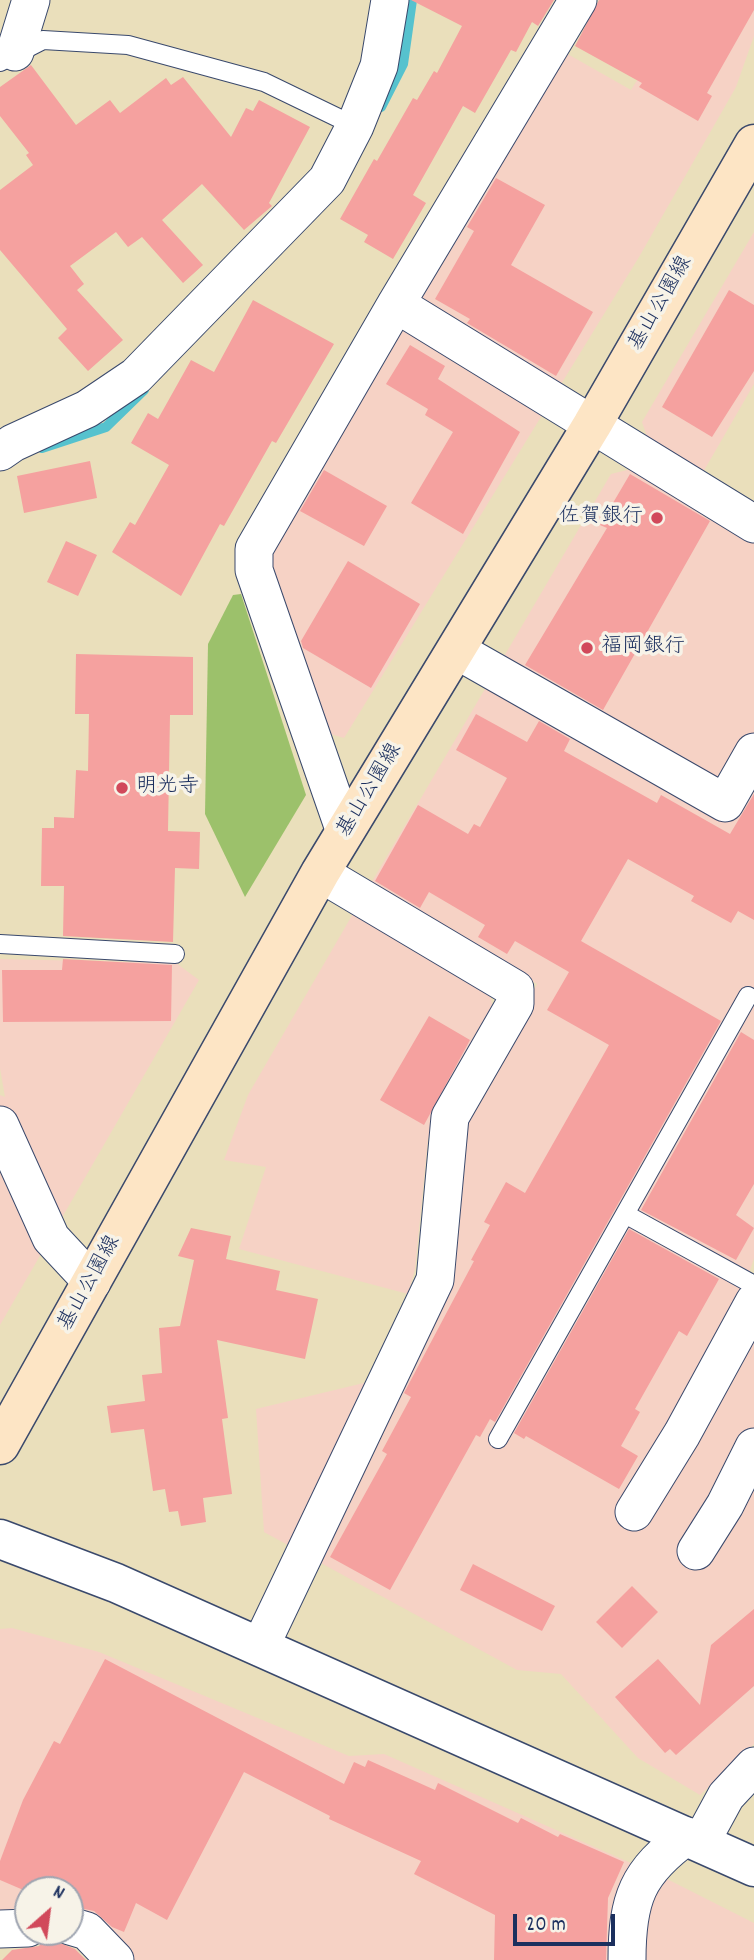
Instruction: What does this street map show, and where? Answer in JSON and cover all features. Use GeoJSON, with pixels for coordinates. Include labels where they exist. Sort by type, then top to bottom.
{"type":"FeatureCollection","features":[{"type":"Feature","properties":{"kind":"main road","name":"基山公園線"},"geometry":{"type":"LineString","coordinates":[[0,1444],[320,873],[592,425],[754,144]]}},
{"type":"Feature","properties":{"kind":"street"},"geometry":{"type":"LineString","coordinates":[[7,57],[31,0]]}},
{"type":"Feature","properties":{"kind":"street"},"geometry":{"type":"LineString","coordinates":[[0,452],[13,443],[87,409],[136,376],[327,180],[355,126],[379,66],[390,0]]}},
{"type":"Feature","properties":{"kind":"street"},"geometry":{"type":"LineString","coordinates":[[345,832],[254,569],[254,549],[396,304],[578,0]]}},
{"type":"Feature","properties":{"kind":"street"},"geometry":{"type":"LineString","coordinates":[[396,304],[754,524]]}},
{"type":"Feature","properties":{"kind":"street"},"geometry":{"type":"LineString","coordinates":[[456,650],[725,803],[754,752]]}},
{"type":"Feature","properties":{"kind":"street"},"geometry":{"type":"LineString","coordinates":[[260,1647],[435,1280],[450,1117],[515,1004],[515,989],[320,873]]}},
{"type":"Feature","properties":{"kind":"street"},"geometry":{"type":"LineString","coordinates":[[0,1125],[51,1238],[92,1282]]}},
{"type":"Feature","properties":{"kind":"street"},"geometry":{"type":"LineString","coordinates":[[634,1512],[682,1434],[753,1302]]}},
{"type":"Feature","properties":{"kind":"street"},"geometry":{"type":"LineString","coordinates":[[696,1551],[725,1506],[754,1447]]}},
{"type":"Feature","properties":{"kind":"street"},"geometry":{"type":"LineString","coordinates":[[0,1539],[116,1583],[754,1867]]}},
{"type":"Feature","properties":{"kind":"street"},"geometry":{"type":"LineString","coordinates":[[627,1960],[627,1926],[638,1887],[658,1857],[694,1839],[726,1796],[754,1766]]}},
{"type":"Feature","properties":{"kind":"street"},"geometry":{"type":"LineString","coordinates":[[84,1930],[115,1960]]}},
{"type":"Feature","properties":{"kind":"lane"},"geometry":{"type":"LineString","coordinates":[[7,57],[43,40],[128,45],[264,82],[355,126]]}},
{"type":"Feature","properties":{"kind":"lane"},"geometry":{"type":"LineString","coordinates":[[0,944],[175,954]]}},
{"type":"Feature","properties":{"kind":"lane"},"geometry":{"type":"LineString","coordinates":[[498,1439],[748,996]]}},
{"type":"Feature","properties":{"kind":"lane"},"geometry":{"type":"LineString","coordinates":[[625,1214],[753,1302]]}},
{"type":"Feature","properties":{"kind":"shaded area"},"geometry":{"type":"Polygon","coordinates":[[[687,0],[754,0],[754,36],[736,87],[639,257],[344,738],[320,731],[266,574],[269,551],[564,52],[631,90],[687,0]]]}},
{"type":"Feature","properties":{"kind":"shaded area"},"geometry":{"type":"Polygon","coordinates":[[[754,232],[754,384],[702,474],[649,442],[642,422],[754,232]]]}},
{"type":"Feature","properties":{"kind":"shaded area"},"geometry":{"type":"Polygon","coordinates":[[[635,468],[754,539],[754,1258],[738,1308],[754,1332],[754,1744],[700,1795],[638,1758],[561,1674],[517,1670],[264,1532],[256,1409],[401,1374],[462,1117],[537,984],[370,885],[611,474],[635,468]]]}},
{"type":"Feature","properties":{"kind":"shaded area"},"geometry":{"type":"Polygon","coordinates":[[[354,912],[489,988],[493,1009],[428,1139],[415,1269],[408,1294],[239,1249],[266,1167],[224,1160],[248,1095],[354,912]]]}},
{"type":"Feature","properties":{"kind":"shaded area"},"geometry":{"type":"Polygon","coordinates":[[[0,959],[176,963],[199,980],[0,1325],[0,1095],[5,1097],[0,1068],[0,959]]]}},
{"type":"Feature","properties":{"kind":"shaded area"},"geometry":{"type":"Polygon","coordinates":[[[12,1628],[99,1652],[349,1756],[384,1754],[667,1879],[754,1923],[754,1960],[132,1960],[84,1924],[84,1876],[14,1876],[14,1918],[0,1920],[0,1629],[12,1628]]]}},
{"type":"Feature","properties":{"kind":"green space"},"geometry":{"type":"Polygon","coordinates":[[[241,594],[306,795],[245,897],[205,814],[208,644],[233,595],[241,594]]]}},
{"type":"Feature","properties":{"kind":"building"},"geometry":{"type":"Polygon","coordinates":[[[411,0],[554,0],[538,26],[532,22],[516,52],[511,50],[475,113],[463,106],[413,195],[426,203],[393,259],[364,242],[368,235],[340,219],[413,98],[417,100],[434,71],[437,73],[462,26],[411,0]]]}},
{"type":"Feature","properties":{"kind":"building"},"geometry":{"type":"Polygon","coordinates":[[[599,0],[754,0],[754,10],[707,93],[712,96],[698,121],[639,87],[642,83],[575,46],[599,0]]]}},
{"type":"Feature","properties":{"kind":"building"},"geometry":{"type":"Polygon","coordinates":[[[31,65],[76,125],[110,100],[120,113],[166,78],[171,85],[183,77],[231,137],[246,108],[253,111],[259,100],[310,127],[269,203],[272,206],[244,230],[202,184],[162,220],[203,265],[183,283],[142,237],[128,247],[116,232],[70,266],[84,284],[77,290],[123,340],[88,371],[58,338],[67,329],[0,250],[0,190],[33,165],[26,155],[29,153],[0,116],[0,87],[31,65]]]}},
{"type":"Feature","properties":{"kind":"building"},"geometry":{"type":"Polygon","coordinates":[[[496,178],[545,205],[511,265],[593,312],[556,376],[467,323],[470,319],[435,299],[474,231],[467,227],[496,178]]]}},
{"type":"Feature","properties":{"kind":"building"},"geometry":{"type":"Polygon","coordinates":[[[729,290],[754,305],[754,371],[712,437],[662,407],[729,290]]]}},
{"type":"Feature","properties":{"kind":"building"},"geometry":{"type":"Polygon","coordinates":[[[253,300],[334,344],[276,443],[272,441],[224,526],[220,524],[181,596],[112,552],[130,522],[135,525],[169,465],[131,443],[148,413],[158,419],[191,360],[214,372],[253,300]]]}},
{"type":"Feature","properties":{"kind":"building"},"geometry":{"type":"Polygon","coordinates":[[[410,345],[445,366],[438,379],[520,432],[463,534],[411,503],[453,432],[425,415],[428,409],[386,384],[410,345]]]}},
{"type":"Feature","properties":{"kind":"building"},"geometry":{"type":"Polygon","coordinates":[[[90,461],[97,498],[24,513],[17,476],[90,461]]]}},
{"type":"Feature","properties":{"kind":"building"},"geometry":{"type":"Polygon","coordinates":[[[324,470],[387,506],[364,546],[300,511],[324,470]]]}},
{"type":"Feature","properties":{"kind":"building"},"geometry":{"type":"Polygon","coordinates":[[[630,474],[710,521],[603,710],[525,665],[607,528],[600,525],[630,474]]]}},
{"type":"Feature","properties":{"kind":"building"},"geometry":{"type":"Polygon","coordinates":[[[66,541],[97,555],[78,596],[47,582],[66,541]]]}},
{"type":"Feature","properties":{"kind":"building"},"geometry":{"type":"Polygon","coordinates":[[[348,561],[420,604],[371,688],[303,648],[301,641],[348,561]]]}},
{"type":"Feature","properties":{"kind":"building"},"geometry":{"type":"Polygon","coordinates":[[[76,654],[193,657],[193,715],[170,715],[168,831],[200,832],[199,869],[175,868],[173,942],[63,936],[64,886],[41,886],[42,828],[54,828],[54,817],[74,818],[76,770],[88,771],[89,714],[75,714],[76,654]]]}},
{"type":"Feature","properties":{"kind":"building"},"geometry":{"type":"Polygon","coordinates":[[[476,714],[527,742],[539,721],[570,739],[564,751],[657,803],[661,795],[730,834],[754,794],[754,920],[738,911],[731,923],[691,901],[694,896],[628,859],[581,941],[721,1021],[495,1422],[490,1419],[480,1437],[476,1435],[390,1590],[330,1557],[387,1454],[382,1451],[411,1397],[404,1393],[474,1261],[471,1260],[490,1225],[484,1222],[506,1182],[525,1193],[609,1045],[547,1010],[569,972],[515,941],[507,954],[478,937],[485,925],[429,892],[420,908],[375,881],[418,805],[468,834],[474,824],[480,827],[507,778],[456,750],[476,714]]]}},
{"type":"Feature","properties":{"kind":"building"},"geometry":{"type":"Polygon","coordinates":[[[63,959],[172,965],[171,1021],[3,1022],[2,970],[62,970],[63,959]]]}},
{"type":"Feature","properties":{"kind":"building"},"geometry":{"type":"Polygon","coordinates":[[[429,1016],[470,1040],[424,1125],[380,1100],[429,1016]]]}},
{"type":"Feature","properties":{"kind":"building"},"geometry":{"type":"Polygon","coordinates":[[[741,1032],[754,1040],[754,1184],[736,1215],[754,1228],[736,1260],[641,1210],[741,1032]]]}},
{"type":"Feature","properties":{"kind":"building"},"geometry":{"type":"Polygon","coordinates":[[[191,1228],[231,1236],[226,1259],[280,1271],[276,1290],[318,1299],[305,1359],[217,1340],[228,1418],[222,1419],[232,1494],[203,1498],[206,1522],[181,1526],[178,1511],[169,1512],[165,1489],[153,1491],[144,1429],[111,1433],[107,1406],[145,1401],[142,1375],[162,1373],[159,1328],[180,1326],[194,1260],[178,1256],[191,1228]]]}},
{"type":"Feature","properties":{"kind":"building"},"geometry":{"type":"Polygon","coordinates":[[[629,1229],[719,1279],[687,1336],[679,1331],[635,1409],[640,1412],[621,1446],[638,1456],[619,1489],[526,1436],[524,1439],[514,1433],[629,1229]]]}},
{"type":"Feature","properties":{"kind":"building"},"geometry":{"type":"Polygon","coordinates":[[[473,1564],[555,1606],[542,1631],[460,1590],[473,1564]]]}},
{"type":"Feature","properties":{"kind":"building"},"geometry":{"type":"Polygon","coordinates":[[[632,1586],[658,1612],[622,1648],[596,1622],[632,1586]]]}},
{"type":"Feature","properties":{"kind":"building"},"geometry":{"type":"Polygon","coordinates":[[[754,1609],[754,1686],[676,1755],[670,1749],[665,1753],[615,1697],[658,1659],[700,1705],[711,1645],[754,1609]]]}},
{"type":"Feature","properties":{"kind":"building"},"geometry":{"type":"Polygon","coordinates":[[[105,1659],[344,1784],[354,1762],[365,1767],[368,1760],[435,1790],[438,1783],[518,1823],[521,1818],[558,1837],[560,1834],[624,1862],[608,1898],[606,1960],[494,1960],[495,1915],[414,1874],[421,1861],[329,1819],[330,1816],[244,1772],[167,1920],[136,1903],[124,1932],[112,1927],[94,1911],[84,1909],[84,1876],[14,1876],[14,1886],[0,1880],[0,1861],[23,1800],[54,1741],[60,1744],[105,1659]]]}},
{"type":"Feature","properties":{"kind":"building"},"geometry":{"type":"Polygon","coordinates":[[[68,1946],[75,1949],[86,1960],[2,1960],[12,1950],[68,1946]]]}},
{"type":"Feature","properties":{"kind":"waterway"},"geometry":{"type":"LineString","coordinates":[[381,107],[403,64],[412,0]]}},
{"type":"Feature","properties":{"kind":"waterway"},"geometry":{"type":"LineString","coordinates":[[42,448],[106,427],[144,390]]}},
{"type":"Feature","properties":{"kind":"place","name":"佐賀銀行"},"geometry":{"type":"Point","coordinates":[657,518]}},
{"type":"Feature","properties":{"kind":"place","name":"福岡銀行"},"geometry":{"type":"Point","coordinates":[587,648]}},
{"type":"Feature","properties":{"kind":"place","name":"明光寺"},"geometry":{"type":"Point","coordinates":[122,788]}}]}
